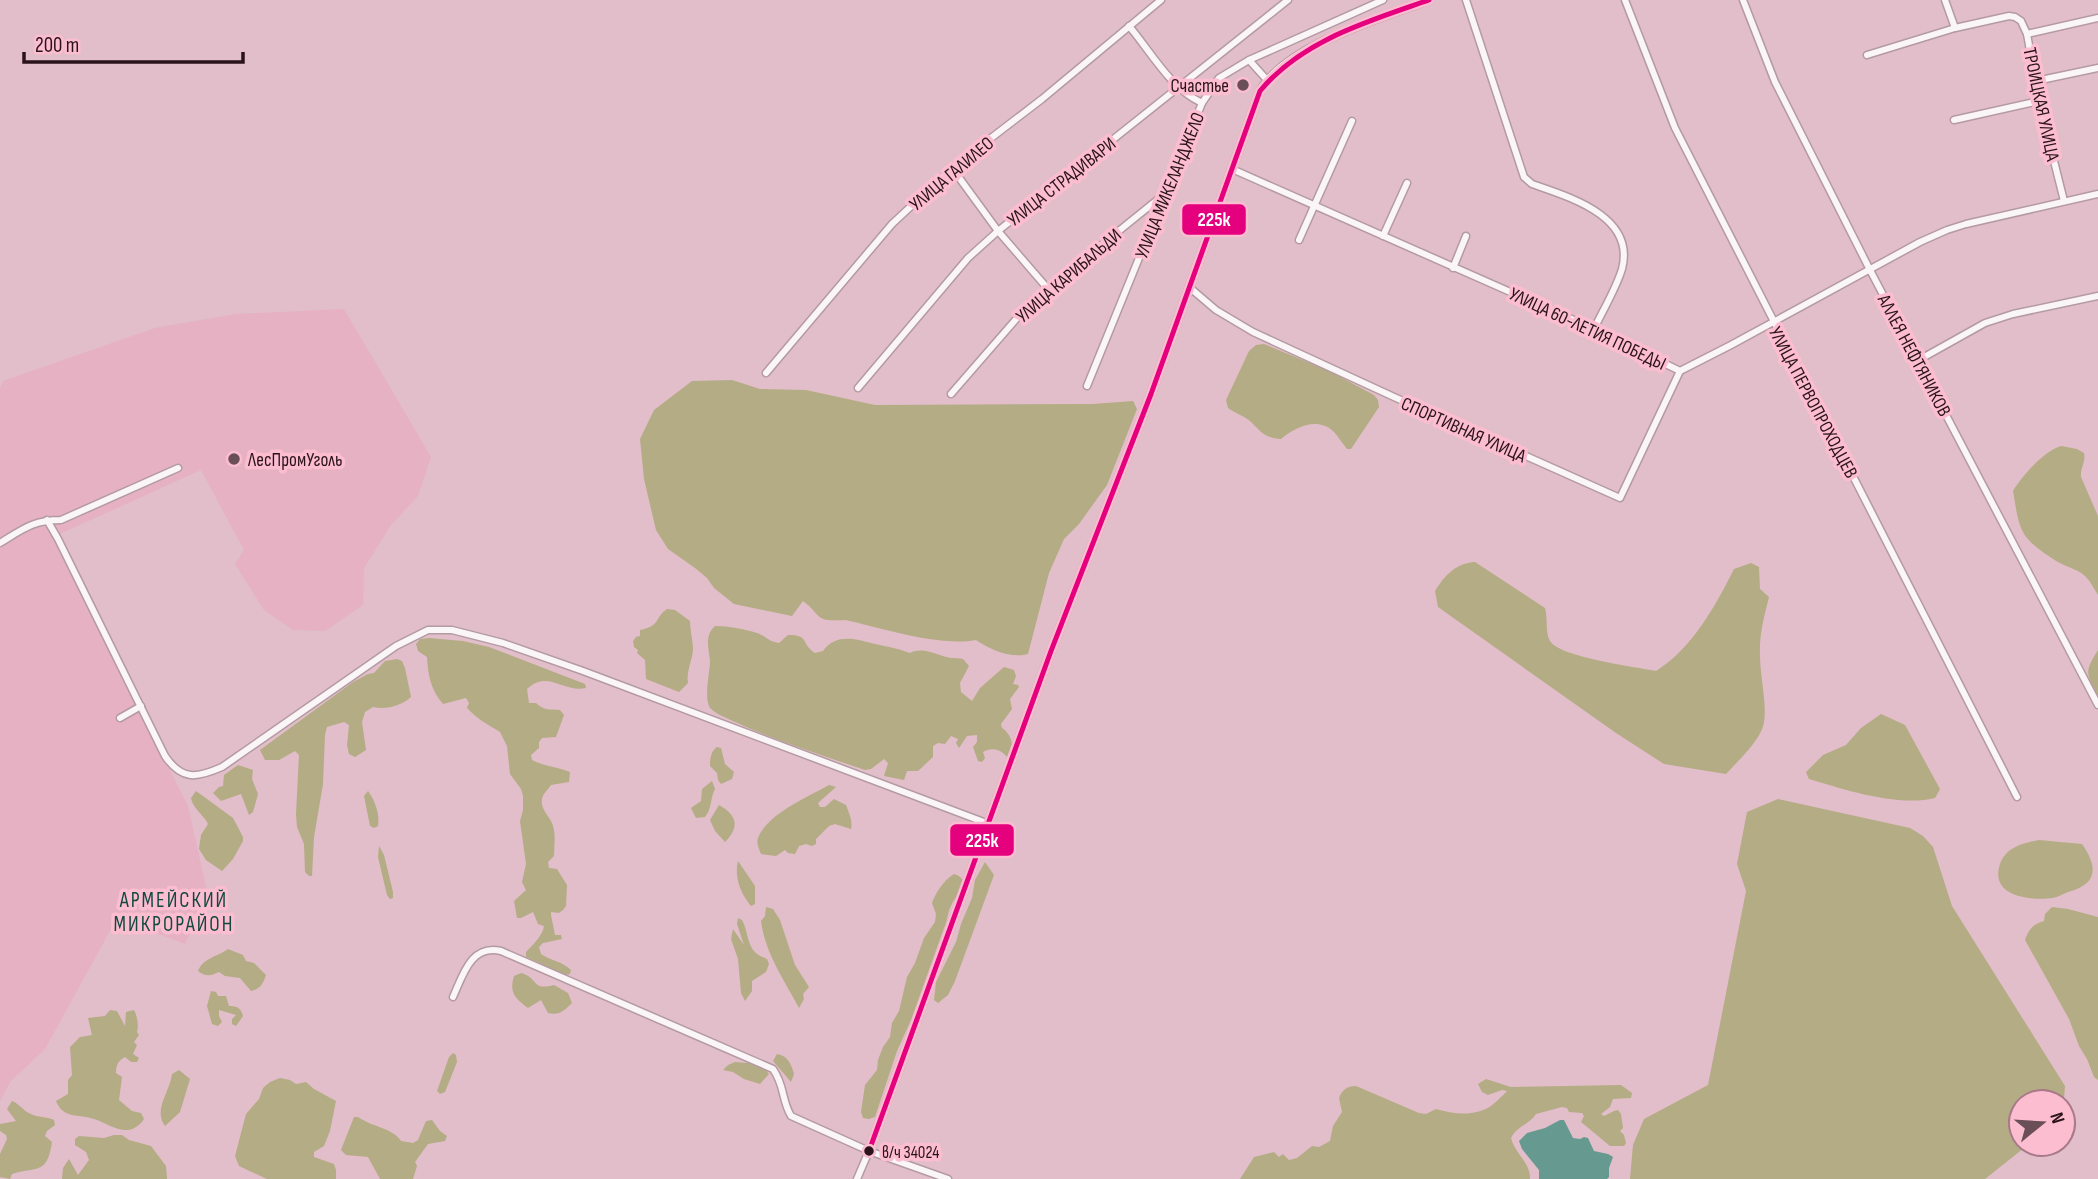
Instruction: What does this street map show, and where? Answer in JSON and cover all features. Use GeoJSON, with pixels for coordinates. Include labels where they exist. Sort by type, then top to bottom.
{"type":"FeatureCollection","features":[{"type":"Feature","properties":{"kind":"street","name":"УЛИЦА ГАЛИЛЕО"},"geometry":{"type":"LineString","coordinates":[[766,373],[892,224],[952,168],[1042,99],[1161,0]]}},
{"type":"Feature","properties":{"kind":"street","name":"УЛИЦА СТРАДИВАРИ"},"geometry":{"type":"LineString","coordinates":[[858,388],[968,258],[998,231],[1288,0]]}},
{"type":"Feature","properties":{"kind":"street","name":"УЛИЦА МИКЕЛАНДЖЕЛО"},"geometry":{"type":"LineString","coordinates":[[1087,386],[1202,103],[1219,78],[1249,60],[1383,0]]}},
{"type":"Feature","properties":{"kind":"street"},"geometry":{"type":"LineString","coordinates":[[857,1179],[1051,651],[1151,394],[1260,91],[1266,80],[1295,57],[1325,41],[1429,0]]}},
{"type":"Feature","properties":{"kind":"street"},"geometry":{"type":"LineString","coordinates":[[1465,0],[1524,177],[1532,184],[1597,210],[1609,221],[1622,245],[1622,268],[1594,329]]}},
{"type":"Feature","properties":{"kind":"street","name":"УЛИЦА ПЕРВОПРОХОДЦЕВ"},"geometry":{"type":"LineString","coordinates":[[1625,0],[1675,128],[2017,797]]}},
{"type":"Feature","properties":{"kind":"street","name":"АЛЛЕЯ НЕФТЯНИКОВ"},"geometry":{"type":"LineString","coordinates":[[1743,0],[1775,82],[1870,270],[2098,705]]}},
{"type":"Feature","properties":{"kind":"street"},"geometry":{"type":"LineString","coordinates":[[1867,55],[1955,28],[1945,0]]}},
{"type":"Feature","properties":{"kind":"street","name":"ТРОИЦКАЯ УЛИЦА"},"geometry":{"type":"LineString","coordinates":[[1955,28],[2010,16],[2021,21],[2027,34],[2039,101],[2064,201]]}},
{"type":"Feature","properties":{"kind":"street"},"geometry":{"type":"LineString","coordinates":[[2027,34],[2098,18]]}},
{"type":"Feature","properties":{"kind":"street"},"geometry":{"type":"LineString","coordinates":[[1129,26],[1179,88],[1202,103]]}},
{"type":"Feature","properties":{"kind":"street"},"geometry":{"type":"LineString","coordinates":[[1249,60],[1266,80]]}},
{"type":"Feature","properties":{"kind":"street"},"geometry":{"type":"LineString","coordinates":[[2036,81],[2098,68]]}},
{"type":"Feature","properties":{"kind":"street"},"geometry":{"type":"LineString","coordinates":[[1954,120],[2039,101]]}},
{"type":"Feature","properties":{"kind":"street"},"geometry":{"type":"LineString","coordinates":[[1298,240],[1352,121]]}},
{"type":"Feature","properties":{"kind":"street"},"geometry":{"type":"LineString","coordinates":[[952,168],[998,231],[1048,289]]}},
{"type":"Feature","properties":{"kind":"street","name":"УЛИЦА 60-ЛЕТИЯ ПОБЕДЫ"},"geometry":{"type":"LineString","coordinates":[[1231,169],[1594,329],[1680,371],[1947,230],[2098,194]]}},
{"type":"Feature","properties":{"kind":"street"},"geometry":{"type":"LineString","coordinates":[[1383,236],[1407,183]]}},
{"type":"Feature","properties":{"kind":"street","name":"УЛИЦА КАРИБАЛЬДИ"},"geometry":{"type":"LineString","coordinates":[[951,394],[1031,302],[1164,195]]}},
{"type":"Feature","properties":{"kind":"street"},"geometry":{"type":"LineString","coordinates":[[1453,268],[1466,236]]}},
{"type":"Feature","properties":{"kind":"street","name":"СПОРТИВНАЯ УЛИЦА"},"geometry":{"type":"LineString","coordinates":[[1189,287],[1216,310],[1252,332],[1620,498],[1680,371]]}},
{"type":"Feature","properties":{"kind":"street"},"geometry":{"type":"LineString","coordinates":[[1917,360],[1985,323],[2013,314],[2098,296]]}},
{"type":"Feature","properties":{"kind":"street"},"geometry":{"type":"LineString","coordinates":[[0,543],[34,523],[61,520],[178,468]]}},
{"type":"Feature","properties":{"kind":"street"},"geometry":{"type":"LineString","coordinates":[[47,520],[170,763],[189,775],[204,774],[222,767],[396,646],[428,630],[452,631],[503,643],[583,671],[989,824]]}},
{"type":"Feature","properties":{"kind":"street"},"geometry":{"type":"LineString","coordinates":[[120,718],[141,706]]}},
{"type":"Feature","properties":{"kind":"street"},"geometry":{"type":"LineString","coordinates":[[453,997],[471,960],[484,950],[492,948],[501,951],[773,1069],[782,1082],[784,1104],[791,1116],[869,1151],[948,1179]]}},
{"type":"Feature","properties":{"kind":"shaded area"},"geometry":{"type":"Polygon","coordinates":[[[344,309],[431,457],[418,496],[391,525],[364,568],[363,605],[325,631],[293,630],[264,610],[235,564],[244,550],[201,470],[53,537],[188,806],[208,896],[185,944],[117,918],[45,1049],[10,1082],[0,1101],[0,388],[3,381],[155,328],[235,314],[344,309]]]}},
{"type":"Feature","properties":{"kind":"shaded area"},"geometry":{"type":"Polygon","coordinates":[[[1264,344],[1329,371],[1374,395],[1379,407],[1351,449],[1347,449],[1333,431],[1320,424],[1306,425],[1281,439],[1270,437],[1248,419],[1228,408],[1226,400],[1249,351],[1256,345],[1264,344]]]}},
{"type":"Feature","properties":{"kind":"shaded area"},"geometry":{"type":"Polygon","coordinates":[[[732,380],[760,389],[806,390],[875,405],[1093,404],[1133,401],[1137,409],[1107,485],[1079,524],[1064,539],[1049,573],[1028,654],[1015,655],[994,650],[976,640],[928,639],[845,620],[823,619],[803,601],[792,616],[734,604],[695,568],[668,549],[656,530],[644,479],[640,439],[654,410],[692,381],[732,380]]]}},
{"type":"Feature","properties":{"kind":"shaded area"},"geometry":{"type":"Polygon","coordinates":[[[2061,446],[2084,453],[2081,477],[2098,516],[2098,595],[2083,575],[2038,549],[2024,533],[2017,516],[2013,491],[2034,465],[2061,446]]]}},
{"type":"Feature","properties":{"kind":"shaded area"},"geometry":{"type":"Polygon","coordinates":[[[1475,562],[1545,608],[1548,637],[1556,647],[1582,656],[1656,671],[1692,639],[1734,569],[1751,563],[1759,567],[1760,589],[1769,597],[1760,641],[1765,715],[1759,736],[1726,774],[1664,764],[1438,607],[1435,591],[1443,580],[1457,567],[1475,562]]]}},
{"type":"Feature","properties":{"kind":"shaded area"},"geometry":{"type":"Polygon","coordinates":[[[667,609],[675,610],[690,621],[693,650],[688,683],[679,692],[646,679],[645,660],[637,653],[633,641],[640,636],[640,630],[654,624],[667,609]]]}},
{"type":"Feature","properties":{"kind":"shaded area"},"geometry":{"type":"Polygon","coordinates":[[[715,626],[760,634],[779,643],[788,635],[799,636],[815,653],[823,651],[833,642],[851,639],[910,653],[926,651],[963,659],[969,666],[960,683],[961,692],[972,701],[980,688],[1004,667],[1014,670],[1016,676],[1013,684],[1019,687],[1010,699],[1012,709],[1001,724],[1010,738],[1013,752],[1007,757],[999,751],[989,750],[983,752],[985,758],[982,762],[978,761],[973,747],[977,742],[977,735],[967,736],[959,748],[956,743],[958,739],[951,736],[945,744],[938,743],[933,746],[933,757],[918,771],[907,771],[904,780],[884,776],[888,763],[884,759],[871,769],[865,770],[744,726],[718,714],[709,705],[708,638],[715,626]]]}},
{"type":"Feature","properties":{"kind":"shaded area"},"geometry":{"type":"Polygon","coordinates":[[[420,639],[489,647],[585,684],[586,688],[578,689],[542,681],[527,689],[529,703],[560,710],[564,715],[556,737],[542,738],[539,748],[531,755],[536,762],[570,772],[569,782],[551,785],[542,799],[554,834],[554,856],[548,862],[549,868],[557,869],[567,885],[566,906],[559,913],[551,912],[555,935],[561,935],[562,939],[543,943],[539,947],[541,954],[568,967],[570,974],[566,975],[526,957],[526,952],[540,936],[544,926],[538,924],[533,912],[517,918],[514,901],[526,890],[522,882],[526,864],[520,821],[523,810],[521,789],[510,774],[507,746],[500,732],[467,708],[469,703],[466,698],[443,704],[436,693],[429,677],[427,657],[418,651],[416,644],[420,639]]]}},
{"type":"Feature","properties":{"kind":"shaded area"},"geometry":{"type":"Polygon","coordinates":[[[2098,650],[2098,696],[2088,673],[2098,650]]]}},
{"type":"Feature","properties":{"kind":"shaded area"},"geometry":{"type":"Polygon","coordinates":[[[385,661],[402,661],[405,668],[411,697],[398,705],[388,708],[373,707],[365,712],[362,722],[366,750],[355,757],[349,754],[349,725],[344,722],[327,727],[312,876],[309,876],[305,872],[304,844],[297,827],[299,755],[295,751],[279,760],[265,760],[260,750],[353,682],[374,673],[385,661]]]}},
{"type":"Feature","properties":{"kind":"shaded area"},"geometry":{"type":"Polygon","coordinates":[[[1881,714],[1905,725],[1940,789],[1935,798],[1888,799],[1809,779],[1806,772],[1823,755],[1846,745],[1861,728],[1881,714]]]}},
{"type":"Feature","properties":{"kind":"shaded area"},"geometry":{"type":"Polygon","coordinates":[[[717,747],[721,748],[725,764],[734,772],[732,779],[721,784],[717,773],[710,766],[711,755],[717,747]]]}},
{"type":"Feature","properties":{"kind":"shaded area"},"geometry":{"type":"Polygon","coordinates":[[[238,765],[253,770],[252,779],[258,794],[253,812],[249,815],[241,794],[221,801],[213,793],[223,786],[224,775],[238,765]]]}},
{"type":"Feature","properties":{"kind":"shaded area"},"geometry":{"type":"Polygon","coordinates":[[[712,781],[715,789],[709,811],[705,817],[696,818],[691,808],[701,801],[702,789],[712,781]]]}},
{"type":"Feature","properties":{"kind":"shaded area"},"geometry":{"type":"Polygon","coordinates":[[[829,785],[836,787],[818,803],[820,807],[825,807],[834,799],[846,805],[851,829],[835,824],[829,826],[816,839],[816,844],[799,846],[795,854],[785,850],[776,856],[761,854],[757,840],[770,821],[829,785]]]}},
{"type":"Feature","properties":{"kind":"shaded area"},"geometry":{"type":"Polygon","coordinates":[[[196,791],[233,818],[243,837],[233,859],[222,871],[206,860],[199,849],[201,835],[208,824],[192,802],[191,798],[196,791]]]}},
{"type":"Feature","properties":{"kind":"shaded area"},"geometry":{"type":"Polygon","coordinates":[[[368,791],[378,812],[378,826],[374,828],[370,826],[364,796],[368,791]]]}},
{"type":"Feature","properties":{"kind":"shaded area"},"geometry":{"type":"Polygon","coordinates":[[[1778,799],[1910,828],[1923,836],[1933,847],[1952,906],[2065,1086],[2007,1088],[2007,1158],[2011,1158],[1985,1179],[1630,1179],[1633,1145],[1644,1119],[1708,1085],[1746,891],[1737,864],[1747,812],[1778,799]]]}},
{"type":"Feature","properties":{"kind":"shaded area"},"geometry":{"type":"Polygon","coordinates":[[[719,805],[730,813],[734,822],[733,831],[725,842],[710,820],[719,805]]]}},
{"type":"Feature","properties":{"kind":"shaded area"},"geometry":{"type":"Polygon","coordinates":[[[2039,840],[2082,844],[2093,867],[2090,879],[2078,889],[2053,898],[2034,899],[2006,890],[1998,875],[2003,858],[2016,847],[2039,840]]]}},
{"type":"Feature","properties":{"kind":"shaded area"},"geometry":{"type":"Polygon","coordinates":[[[379,846],[384,855],[393,892],[393,898],[390,899],[378,857],[379,846]]]}},
{"type":"Feature","properties":{"kind":"shaded area"},"geometry":{"type":"Polygon","coordinates":[[[738,861],[755,886],[755,904],[751,906],[739,885],[738,861]]]}},
{"type":"Feature","properties":{"kind":"shaded area"},"geometry":{"type":"Polygon","coordinates":[[[985,862],[994,875],[955,981],[948,995],[938,1003],[934,1000],[936,982],[956,942],[972,898],[975,880],[985,862]]]}},
{"type":"Feature","properties":{"kind":"shaded area"},"geometry":{"type":"Polygon","coordinates":[[[954,874],[963,880],[961,889],[950,909],[875,1117],[863,1118],[861,1112],[865,1085],[877,1070],[878,1060],[899,1011],[907,977],[924,938],[935,922],[936,914],[932,903],[941,887],[954,874]]]}},
{"type":"Feature","properties":{"kind":"shaded area"},"geometry":{"type":"Polygon","coordinates":[[[766,907],[773,909],[780,920],[795,965],[809,987],[803,994],[804,999],[799,1008],[776,966],[763,933],[761,921],[766,907]]]}},
{"type":"Feature","properties":{"kind":"shaded area"},"geometry":{"type":"Polygon","coordinates":[[[2052,907],[2098,917],[2098,1080],[2079,1046],[2069,1019],[2025,940],[2032,928],[2044,921],[2045,914],[2052,907]]]}},
{"type":"Feature","properties":{"kind":"shaded area"},"geometry":{"type":"Polygon","coordinates":[[[738,918],[744,924],[753,950],[767,959],[769,964],[766,972],[752,981],[752,991],[745,1001],[741,993],[738,959],[731,939],[733,929],[744,945],[737,924],[738,918]]]}},
{"type":"Feature","properties":{"kind":"shaded area"},"geometry":{"type":"Polygon","coordinates":[[[228,949],[243,955],[246,961],[254,963],[266,975],[259,987],[251,991],[240,978],[225,976],[219,972],[206,975],[198,971],[207,960],[228,949]]]}},
{"type":"Feature","properties":{"kind":"shaded area"},"geometry":{"type":"Polygon","coordinates":[[[521,973],[538,985],[554,985],[568,993],[572,1003],[555,1014],[548,1013],[541,1000],[528,1008],[513,991],[514,976],[521,973]]]}},
{"type":"Feature","properties":{"kind":"shaded area"},"geometry":{"type":"Polygon","coordinates":[[[211,991],[218,996],[226,996],[229,1006],[241,1011],[243,1016],[236,1026],[232,1024],[232,1019],[236,1015],[219,1010],[222,1022],[218,1026],[212,1024],[207,1006],[211,991]]]}},
{"type":"Feature","properties":{"kind":"shaded area"},"geometry":{"type":"Polygon","coordinates":[[[110,1010],[117,1011],[125,1026],[126,1012],[134,1010],[138,1027],[139,1035],[134,1042],[137,1045],[133,1054],[139,1058],[137,1062],[131,1062],[125,1057],[116,1070],[122,1077],[119,1100],[132,1111],[141,1113],[144,1119],[129,1130],[72,1115],[63,1111],[56,1101],[68,1094],[68,1080],[72,1075],[70,1047],[80,1037],[92,1035],[88,1018],[105,1016],[110,1010]]]}},
{"type":"Feature","properties":{"kind":"shaded area"},"geometry":{"type":"Polygon","coordinates":[[[453,1053],[457,1062],[445,1092],[440,1094],[437,1091],[449,1057],[453,1053]]]}},
{"type":"Feature","properties":{"kind":"shaded area"},"geometry":{"type":"Polygon","coordinates":[[[777,1054],[790,1064],[794,1074],[791,1082],[773,1061],[777,1054]]]}},
{"type":"Feature","properties":{"kind":"shaded area"},"geometry":{"type":"Polygon","coordinates":[[[735,1062],[761,1064],[769,1074],[760,1084],[723,1070],[735,1062]]]}},
{"type":"Feature","properties":{"kind":"shaded area"},"geometry":{"type":"Polygon","coordinates":[[[179,1070],[190,1079],[180,1112],[165,1126],[161,1107],[172,1074],[179,1070]]]}},
{"type":"Feature","properties":{"kind":"shaded area"},"geometry":{"type":"Polygon","coordinates":[[[280,1078],[296,1084],[306,1082],[336,1101],[330,1131],[324,1146],[314,1152],[314,1157],[334,1164],[336,1179],[267,1179],[239,1166],[235,1156],[246,1114],[259,1099],[263,1088],[280,1078]]]}},
{"type":"Feature","properties":{"kind":"shaded area"},"geometry":{"type":"Polygon","coordinates":[[[1486,1079],[1511,1087],[1621,1085],[1632,1093],[1631,1098],[1613,1099],[1610,1107],[1601,1114],[1604,1116],[1618,1110],[1623,1128],[1620,1131],[1626,1143],[1624,1146],[1610,1146],[1581,1122],[1584,1116],[1582,1113],[1569,1112],[1562,1107],[1536,1114],[1511,1138],[1528,1168],[1530,1179],[1240,1179],[1254,1157],[1274,1152],[1279,1157],[1283,1154],[1289,1160],[1297,1158],[1312,1146],[1319,1147],[1330,1141],[1333,1126],[1342,1112],[1339,1098],[1347,1088],[1356,1086],[1419,1113],[1426,1114],[1436,1109],[1471,1113],[1491,1106],[1507,1091],[1488,1095],[1482,1092],[1478,1084],[1486,1079]]]}},
{"type":"Feature","properties":{"kind":"shaded area"},"geometry":{"type":"Polygon","coordinates":[[[12,1101],[34,1115],[54,1120],[55,1125],[45,1136],[52,1142],[50,1153],[43,1165],[12,1174],[10,1179],[0,1177],[0,1154],[7,1139],[0,1131],[0,1124],[16,1121],[7,1109],[12,1101]]]}},
{"type":"Feature","properties":{"kind":"shaded area"},"geometry":{"type":"Polygon","coordinates":[[[354,1117],[388,1130],[401,1141],[413,1143],[418,1140],[426,1121],[432,1120],[447,1136],[445,1141],[428,1144],[415,1162],[417,1166],[413,1179],[380,1179],[368,1157],[346,1155],[341,1150],[354,1117]]]}},
{"type":"Feature","properties":{"kind":"shaded area"},"geometry":{"type":"Polygon","coordinates":[[[1564,1120],[1573,1138],[1588,1138],[1594,1151],[1613,1157],[1607,1179],[1539,1179],[1539,1170],[1519,1141],[1527,1133],[1564,1120]]]}},
{"type":"Feature","properties":{"kind":"shaded area"},"geometry":{"type":"Polygon","coordinates":[[[122,1135],[129,1140],[151,1146],[166,1166],[167,1179],[62,1179],[63,1168],[69,1159],[78,1175],[89,1160],[86,1152],[75,1145],[75,1139],[79,1136],[104,1138],[122,1135]]]}},
{"type":"Feature","properties":{"kind":"transit line","name":"225к"},"geometry":{"type":"LineString","coordinates":[[869,1151],[1051,651],[1151,394],[1260,91],[1277,73],[1316,45],[1360,25],[1429,0]]}},
{"type":"Feature","properties":{"kind":"place","name":"Счастье"},"geometry":{"type":"Point","coordinates":[1243,85]}},
{"type":"Feature","properties":{"kind":"place","name":"ЛесПромУголь"},"geometry":{"type":"Point","coordinates":[234,459]}},
{"type":"Feature","properties":{"kind":"place","name":"в/ч 34024"},"geometry":{"type":"Point","coordinates":[869,1151]}},
{"type":"Feature","properties":{"kind":"district","name":"АРМЕЙСКИЙ МИКРОРАЙОН"},"geometry":{"type":"Point","coordinates":[174,912]}}]}
